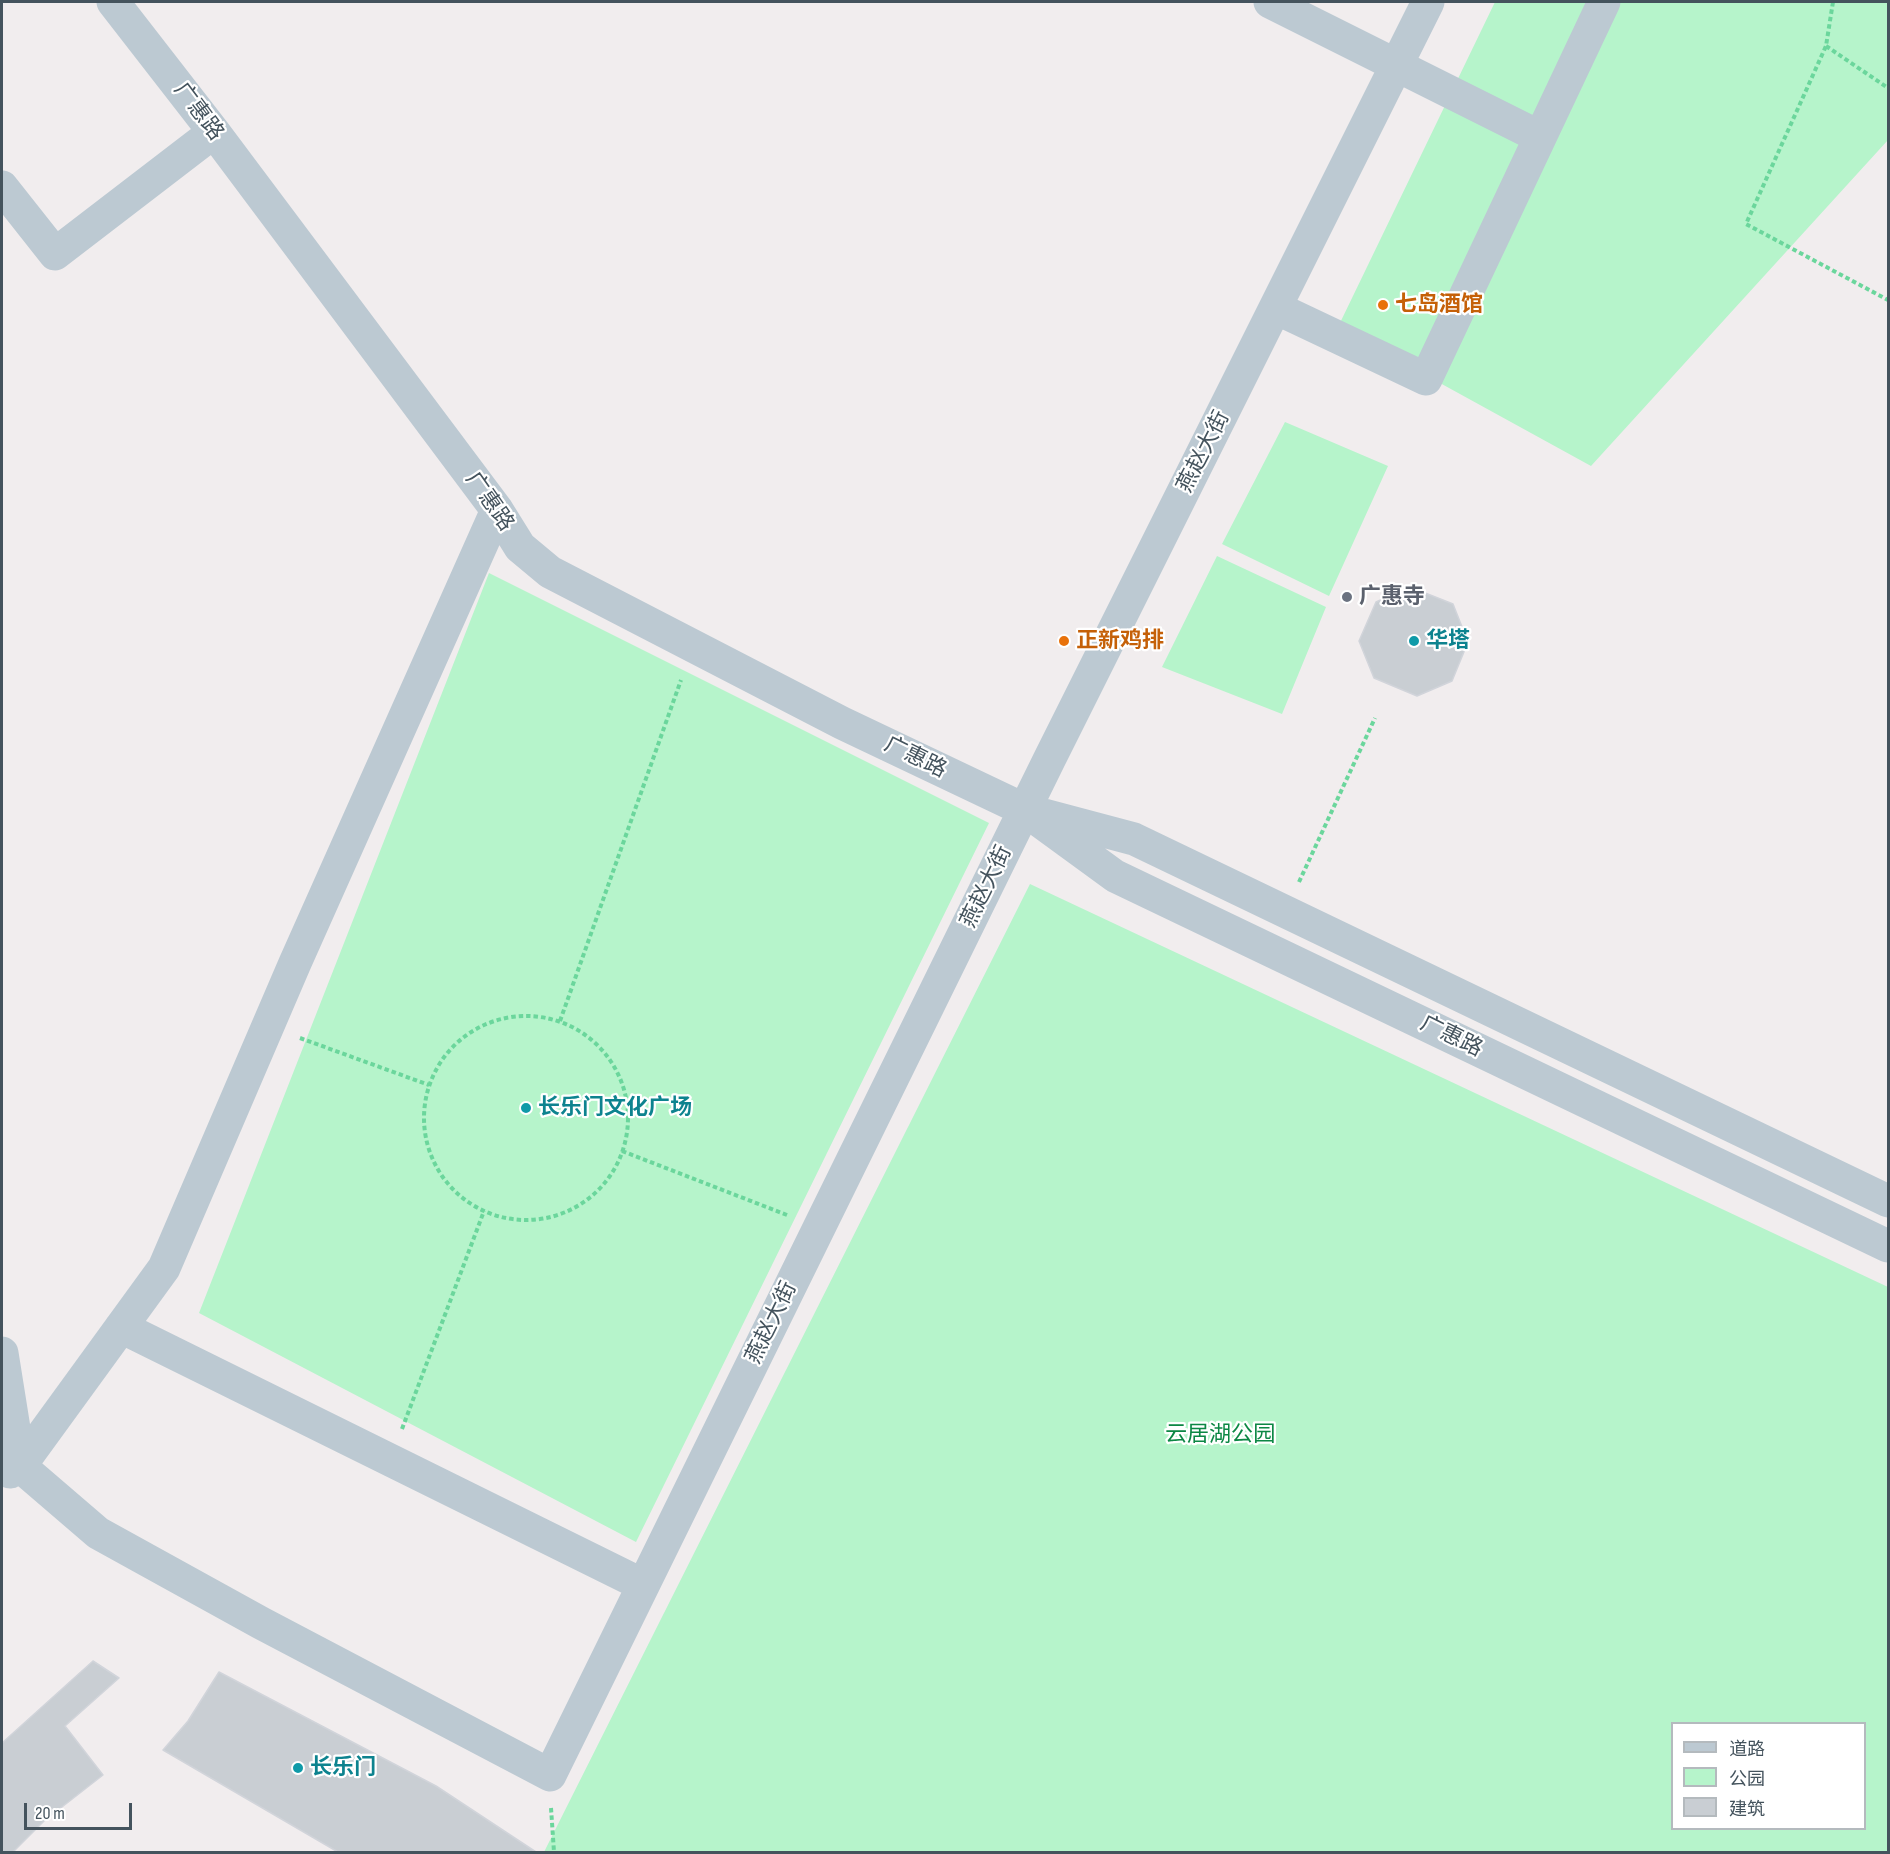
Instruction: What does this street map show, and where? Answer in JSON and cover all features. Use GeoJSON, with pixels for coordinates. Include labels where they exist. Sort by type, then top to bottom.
{"type":"FeatureCollection","features":[{"type":"Feature","properties":{"kind":"street","name":"广惠路"},"geometry":{"type":"LineString","coordinates":[[113,2],[214,132],[497,510],[520,547],[550,572],[842,723],[1025,810],[1134,839],[1888,1201]]}},
{"type":"Feature","properties":{"kind":"street"},"geometry":{"type":"LineString","coordinates":[[1270,2],[1540,137]]}},
{"type":"Feature","properties":{"kind":"street","name":"燕赵大街"},"geometry":{"type":"LineString","coordinates":[[550,1775],[1025,810],[1428,2]]}},
{"type":"Feature","properties":{"kind":"street"},"geometry":{"type":"LineString","coordinates":[[1276,308],[1426,379],[1604,2]]}},
{"type":"Feature","properties":{"kind":"street"},"geometry":{"type":"LineString","coordinates":[[2,187],[56,254],[214,132]]}},
{"type":"Feature","properties":{"kind":"street"},"geometry":{"type":"LineString","coordinates":[[11,1471],[164,1268],[268,1026],[497,510]]}},
{"type":"Feature","properties":{"kind":"street","name":"广惠路"},"geometry":{"type":"LineString","coordinates":[[1025,810],[1115,876],[1888,1246]]}},
{"type":"Feature","properties":{"kind":"street"},"geometry":{"type":"LineString","coordinates":[[121,1327],[643,1585]]}},
{"type":"Feature","properties":{"kind":"street"},"geometry":{"type":"LineString","coordinates":[[2,1353],[11,1471]]}},
{"type":"Feature","properties":{"kind":"street"},"geometry":{"type":"LineString","coordinates":[[11,1471],[98,1533],[261,1623],[550,1775]]}},
{"type":"Feature","properties":{"kind":"path"},"geometry":{"type":"LineString","coordinates":[[1833,2],[1826,46],[1746,224],[1888,300]]}},
{"type":"Feature","properties":{"kind":"path"},"geometry":{"type":"LineString","coordinates":[[1826,46],[1888,88]]}},
{"type":"Feature","properties":{"kind":"path"},"geometry":{"type":"LineString","coordinates":[[560,1022],[693,646]]}},
{"type":"Feature","properties":{"kind":"path"},"geometry":{"type":"LineString","coordinates":[[1285,912],[1375,718]]}},
{"type":"Feature","properties":{"kind":"path"},"geometry":{"type":"LineString","coordinates":[[528,1016],[560,1022],[591,1038],[615,1066],[627,1099],[628,1134],[617,1168],[595,1195],[564,1214],[529,1221],[484,1211],[465,1200],[442,1178],[428,1149],[423,1117],[429,1085],[444,1057],[467,1034],[496,1020],[528,1016]]}},
{"type":"Feature","properties":{"kind":"path"},"geometry":{"type":"LineString","coordinates":[[268,1026],[429,1085]]}},
{"type":"Feature","properties":{"kind":"path"},"geometry":{"type":"LineString","coordinates":[[622,1152],[820,1227]]}},
{"type":"Feature","properties":{"kind":"path"},"geometry":{"type":"LineString","coordinates":[[390,1459],[484,1211]]}},
{"type":"Feature","properties":{"kind":"path"},"geometry":{"type":"LineString","coordinates":[[550,1775],[554,1852]]}},
{"type":"Feature","properties":{"kind":"green space"},"geometry":{"type":"Polygon","coordinates":[[[1495,2],[1888,2],[1888,140],[1591,466],[1338,327],[1495,2]]]}},
{"type":"Feature","properties":{"kind":"green space"},"geometry":{"type":"Polygon","coordinates":[[[1285,422],[1388,466],[1329,596],[1222,544],[1285,422]]]}},
{"type":"Feature","properties":{"kind":"green space"},"geometry":{"type":"Polygon","coordinates":[[[1217,556],[1326,607],[1282,714],[1162,667],[1217,556]]]}},
{"type":"Feature","properties":{"kind":"green space"},"geometry":{"type":"Polygon","coordinates":[[[489,573],[989,823],[636,1542],[199,1313],[489,573]]]}},
{"type":"Feature","properties":{"kind":"green space","name":"云居湖公园"},"geometry":{"type":"Polygon","coordinates":[[[1030,884],[1888,1287],[1888,1852],[544,1852],[1030,884]]]}},
{"type":"Feature","properties":{"kind":"building","name":"华塔"},"geometry":{"type":"Polygon","coordinates":[[[1410,587],[1453,604],[1468,642],[1452,681],[1417,696],[1374,678],[1359,641],[1376,602],[1410,587]]]}},
{"type":"Feature","properties":{"kind":"building"},"geometry":{"type":"Polygon","coordinates":[[[93,1661],[119,1678],[65,1726],[103,1775],[44,1821],[13,1852],[2,1852],[2,1743],[93,1661]]]}},
{"type":"Feature","properties":{"kind":"building","name":"长乐门"},"geometry":{"type":"Polygon","coordinates":[[[219,1672],[436,1786],[536,1852],[338,1852],[163,1750],[188,1721],[219,1672]]]}},
{"type":"Feature","properties":{"kind":"place","name":"七岛酒馆"},"geometry":{"type":"Point","coordinates":[1383,305]}},
{"type":"Feature","properties":{"kind":"place","name":"广惠寺"},"geometry":{"type":"Point","coordinates":[1347,597]}},
{"type":"Feature","properties":{"kind":"place","name":"正新鸡排"},"geometry":{"type":"Point","coordinates":[1064,641]}},
{"type":"Feature","properties":{"kind":"place","name":"华塔"},"geometry":{"type":"Point","coordinates":[1414,641]}},
{"type":"Feature","properties":{"kind":"place","name":"长乐门文化广场"},"geometry":{"type":"Point","coordinates":[526,1108]}},
{"type":"Feature","properties":{"kind":"place","name":"长乐门"},"geometry":{"type":"Point","coordinates":[298,1768]}}]}
